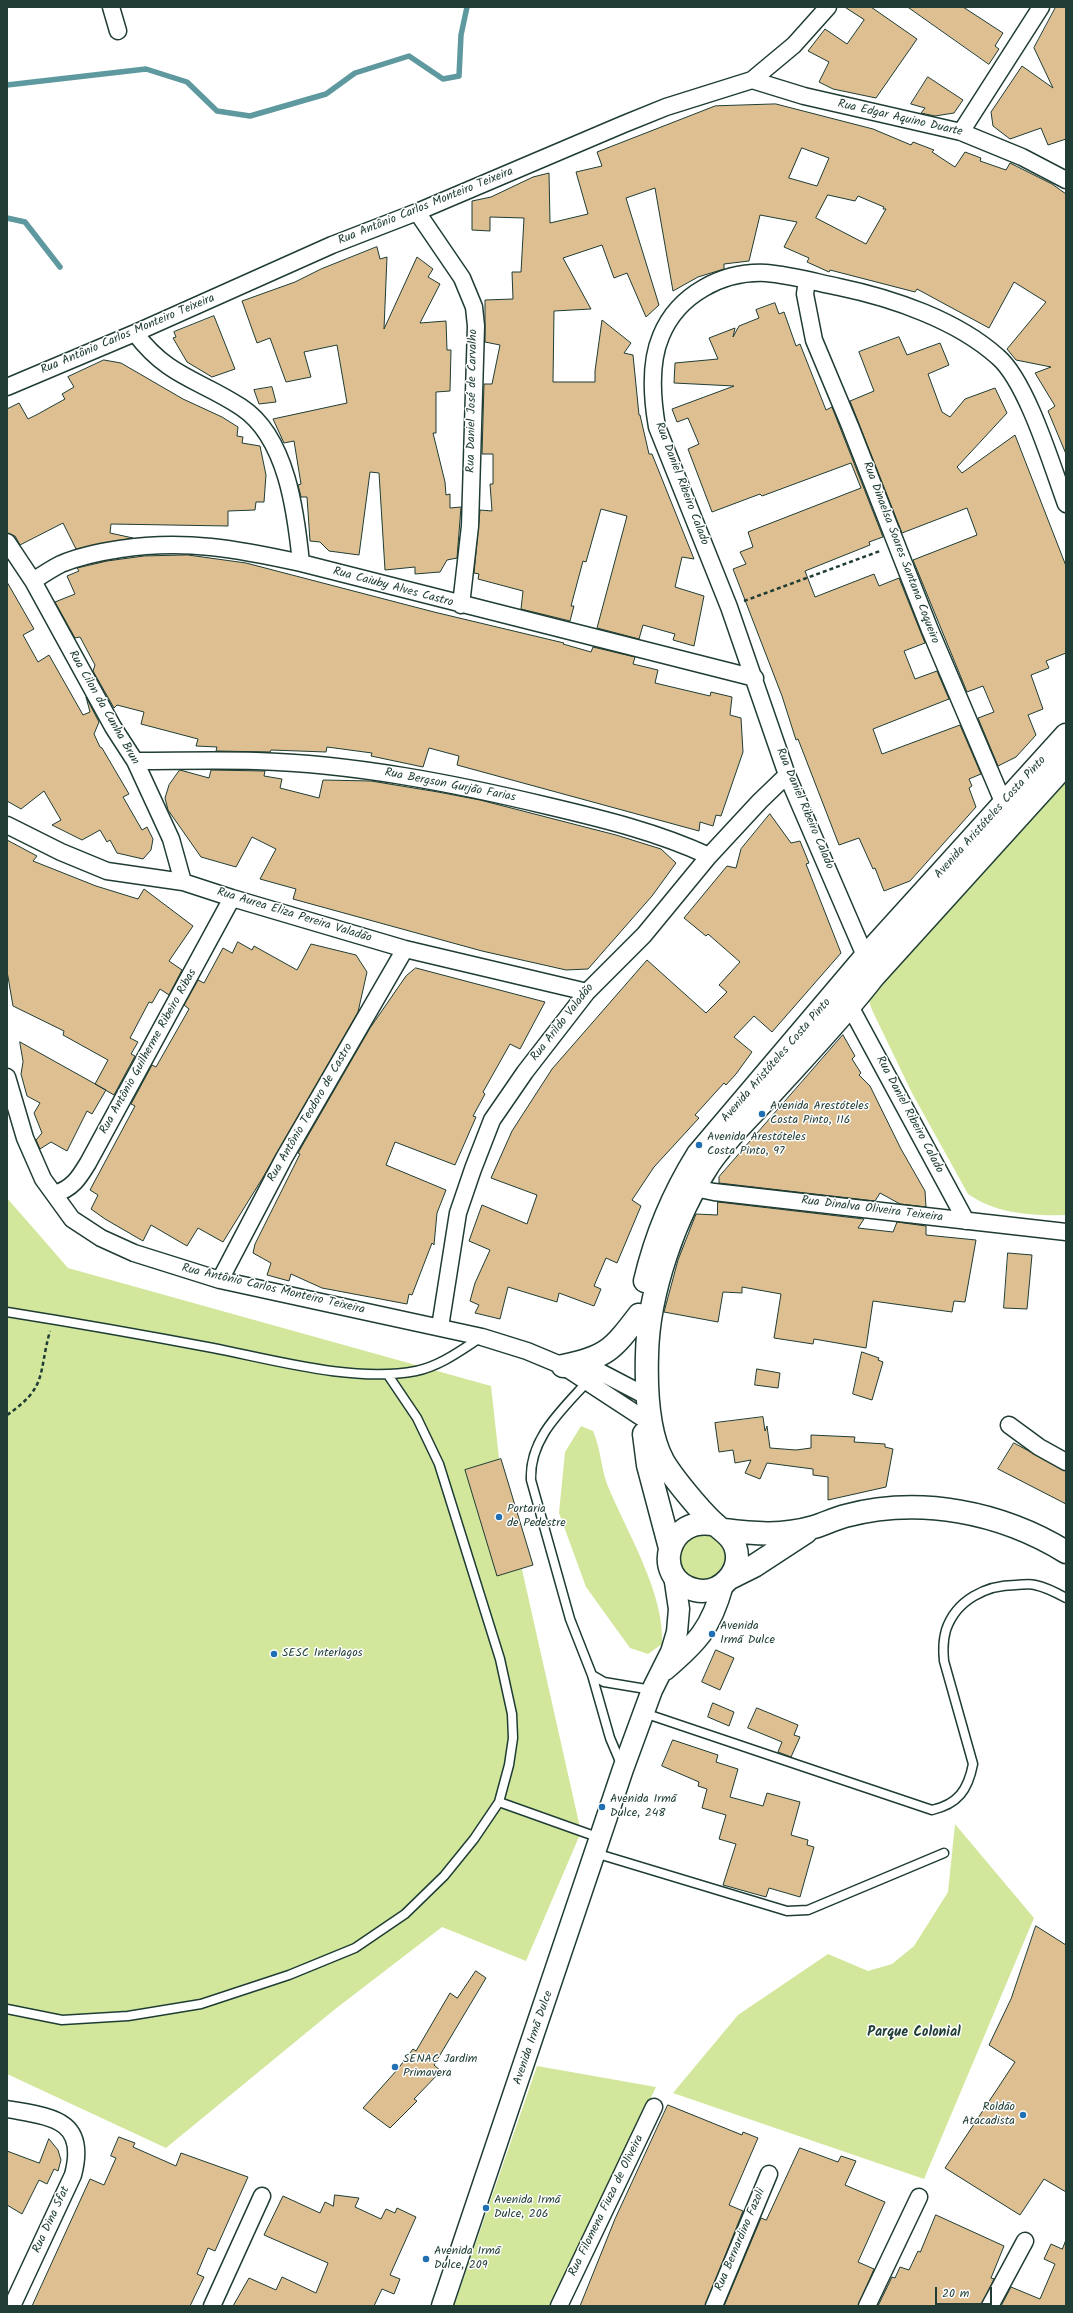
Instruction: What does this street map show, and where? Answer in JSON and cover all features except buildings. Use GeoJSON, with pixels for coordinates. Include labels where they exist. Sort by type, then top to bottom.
{"type":"FeatureCollection","features":[{"type":"Feature","properties":{"kind":"main road","name":"Avenida Aristóteles Costa Pinto"},"geometry":{"type":"LineString","coordinates":[[670,1548],[648,1465],[641,1418],[650,1317],[678,1224],[687,1186],[698,1154],[726,1119],[845,998],[870,966],[1010,811],[1066,735]]}},
{"type":"Feature","properties":{"kind":"main road","name":"Avenida Aristóteles Costa Pinto"},"geometry":{"type":"LineString","coordinates":[[1010,811],[1066,764]]}},
{"type":"Feature","properties":{"kind":"main road","name":"Avenida Aristóteles Costa Pinto"},"geometry":{"type":"LineString","coordinates":[[687,1186],[663,1218],[652,1251],[638,1315],[635,1360],[655,1443],[663,1461],[693,1501],[720,1528]]}},
{"type":"Feature","properties":{"kind":"main road"},"geometry":{"type":"LineString","coordinates":[[563,1366],[592,1360],[607,1352],[618,1342],[638,1315]]}},
{"type":"Feature","properties":{"kind":"main road"},"geometry":{"type":"LineString","coordinates":[[814,1527],[754,1566],[726,1582],[706,1591],[696,1591],[687,1588],[674,1575],[670,1567],[670,1548],[680,1532],[688,1526],[706,1523],[720,1528],[763,1534],[782,1534],[814,1527],[845,1516],[880,1510],[929,1507],[969,1513],[1011,1524],[1046,1540],[1066,1552]]}},
{"type":"Feature","properties":{"kind":"main road"},"geometry":{"type":"LineString","coordinates":[[720,1528],[735,1544],[737,1553],[736,1566],[726,1582]]}},
{"type":"Feature","properties":{"kind":"street"},"geometry":{"type":"LineString","coordinates":[[111,7],[118,31]]}},
{"type":"Feature","properties":{"kind":"street","name":"Rua Antônio Carlos Monteiro Teixeira"},"geometry":{"type":"LineString","coordinates":[[7,387],[135,333],[332,245],[417,212],[659,110],[752,80],[794,44],[828,7]]}},
{"type":"Feature","properties":{"kind":"street"},"geometry":{"type":"LineString","coordinates":[[961,132],[1041,7]]}},
{"type":"Feature","properties":{"kind":"street","name":"Rua Edgar Aquino Duarte"},"geometry":{"type":"LineString","coordinates":[[752,80],[804,96],[961,132],[1022,157],[1066,180]]}},
{"type":"Feature","properties":{"kind":"street","name":"Rua Daniel José de Carvalho"},"geometry":{"type":"LineString","coordinates":[[417,212],[462,278],[474,307],[476,326],[470,526],[461,605]]}},
{"type":"Feature","properties":{"kind":"street","name":"Rua Daniel Ribeiro Calado"},"geometry":{"type":"LineString","coordinates":[[870,966],[842,898],[787,774],[755,678],[729,607],[657,427],[652,399],[654,363],[661,336],[674,315],[689,298],[706,285],[733,276],[766,273],[866,293],[937,318],[973,337],[999,358],[1016,381],[1032,415],[1066,504]]}},
{"type":"Feature","properties":{"kind":"street","name":"Rua Dinaelsa Soares Santana Coqueiro"},"geometry":{"type":"LineString","coordinates":[[807,280],[805,294],[814,340],[850,426],[896,546],[1010,811]]}},
{"type":"Feature","properties":{"kind":"street"},"geometry":{"type":"LineString","coordinates":[[135,333],[149,351],[160,361],[178,374],[242,407],[258,422],[269,436],[280,458],[291,496],[301,564]]}},
{"type":"Feature","properties":{"kind":"street","name":"Rua Cilon da Cunha Brun"},"geometry":{"type":"LineString","coordinates":[[7,542],[32,581],[113,727],[135,761],[171,839],[183,882]]}},
{"type":"Feature","properties":{"kind":"street","name":"Rua Caiuby Alves Castro"},"geometry":{"type":"LineString","coordinates":[[32,581],[61,564],[81,557],[140,546],[181,543],[212,546],[253,552],[755,678]]}},
{"type":"Feature","properties":{"kind":"street","name":"Rua Bergson Gurjão Farias"},"geometry":{"type":"LineString","coordinates":[[135,761],[256,761],[342,768],[420,778],[629,825],[680,843],[709,856]]}},
{"type":"Feature","properties":{"kind":"street","name":"Rua Arildo Valadão"},"geometry":{"type":"LineString","coordinates":[[440,1327],[458,1213],[492,1120],[525,1072],[587,992],[644,936],[709,856],[787,774]]}},
{"type":"Feature","properties":{"kind":"street","name":"Rua Aurea Eliza Pereira Valadão"},"geometry":{"type":"LineString","coordinates":[[7,825],[61,852],[107,871],[183,882],[405,949],[587,992]]}},
{"type":"Feature","properties":{"kind":"street","name":"Rua Antônio Guilherme Ribeiro Ribas"},"geometry":{"type":"LineString","coordinates":[[54,1194],[66,1190],[72,1185],[88,1163],[232,898]]}},
{"type":"Feature","properties":{"kind":"street","name":"Rua Antônio Teodoro de Castro"},"geometry":{"type":"LineString","coordinates":[[220,1280],[284,1158],[405,949]]}},
{"type":"Feature","properties":{"kind":"street","name":"Rua Daniel Ribeiro Calado"},"geometry":{"type":"LineString","coordinates":[[845,998],[966,1222]]}},
{"type":"Feature","properties":{"kind":"street","name":"Rua Antônio Carlos Monteiro Teixeira"},"geometry":{"type":"LineString","coordinates":[[7,1078],[25,1138],[43,1179],[72,1219],[101,1238],[134,1253],[220,1280],[482,1337],[563,1366],[600,1372],[643,1394]]}},
{"type":"Feature","properties":{"kind":"street","name":"Rua Dinalva Oliveira Teixeira"},"geometry":{"type":"LineString","coordinates":[[687,1186],[966,1222],[1066,1232]]}},
{"type":"Feature","properties":{"kind":"street","name":"Rua Antônio Carlos Monteiro Teixeira"},"geometry":{"type":"LineString","coordinates":[[563,1366],[641,1418]]}},
{"type":"Feature","properties":{"kind":"street"},"geometry":{"type":"LineString","coordinates":[[1009,1425],[1039,1447],[1066,1462]]}},
{"type":"Feature","properties":{"kind":"street","name":"Avenida Irmã Dulce"},"geometry":{"type":"LineString","coordinates":[[442,2306],[623,1769],[643,1713],[677,1632],[679,1609],[674,1575]]}},
{"type":"Feature","properties":{"kind":"street","name":"Avenida Irmã Dulce"},"geometry":{"type":"LineString","coordinates":[[656,1682],[702,1634],[717,1607],[726,1582]]}},
{"type":"Feature","properties":{"kind":"street","name":"Rua Filomena Fiuza de Oliveira"},"geometry":{"type":"LineString","coordinates":[[559,2306],[654,2107]]}},
{"type":"Feature","properties":{"kind":"street","name":"Rua Dina Sfat"},"geometry":{"type":"LineString","coordinates":[[7,2109],[47,2116],[64,2124],[70,2130],[77,2159],[73,2175],[13,2289],[12,2306]]}},
{"type":"Feature","properties":{"kind":"street","name":"Rua Bernardino Fazoli"},"geometry":{"type":"LineString","coordinates":[[714,2306],[769,2174]]}},
{"type":"Feature","properties":{"kind":"street"},"geometry":{"type":"LineString","coordinates":[[212,2306],[262,2196]]}},
{"type":"Feature","properties":{"kind":"street"},"geometry":{"type":"LineString","coordinates":[[867,2306],[918,2197]]}},
{"type":"Feature","properties":{"kind":"street"},"geometry":{"type":"LineString","coordinates":[[990,2306],[1025,2241]]}},
{"type":"Feature","properties":{"kind":"lane"},"geometry":{"type":"LineString","coordinates":[[7,1312],[53,1319],[338,1372],[388,1375],[417,1371],[436,1365],[482,1337]]}},
{"type":"Feature","properties":{"kind":"lane"},"geometry":{"type":"LineString","coordinates":[[7,2009],[62,2020],[128,2016],[194,2005],[289,1975],[355,1948],[404,1914],[444,1876],[474,1839],[499,1802],[509,1765],[513,1738],[512,1714],[500,1659],[439,1464],[417,1418],[388,1375]]}},
{"type":"Feature","properties":{"kind":"lane"},"geometry":{"type":"LineString","coordinates":[[587,1382],[541,1437],[533,1454],[530,1467],[531,1480],[570,1619],[592,1675],[610,1738],[623,1769]]}},
{"type":"Feature","properties":{"kind":"lane"},"geometry":{"type":"LineString","coordinates":[[643,1713],[932,1810],[947,1807],[962,1794],[970,1781],[973,1764],[944,1661],[943,1645],[951,1618],[959,1607],[970,1598],[986,1590],[1007,1585],[1034,1584],[1066,1598]]}},
{"type":"Feature","properties":{"kind":"lane"},"geometry":{"type":"LineString","coordinates":[[592,1675],[604,1682],[656,1682]]}},
{"type":"Feature","properties":{"kind":"lane"},"geometry":{"type":"LineString","coordinates":[[499,1802],[597,1845],[787,1911],[808,1910],[944,1853]]}},
{"type":"Feature","properties":{"kind":"path"},"geometry":{"type":"LineString","coordinates":[[729,607],[896,546]]}},
{"type":"Feature","properties":{"kind":"path"},"geometry":{"type":"LineString","coordinates":[[7,1415],[32,1394],[42,1376],[44,1352],[53,1319]]}},
{"type":"Feature","properties":{"kind":"green space"},"geometry":{"type":"Polygon","coordinates":[[[1066,782],[1066,1215],[1040,1215],[1003,1210],[979,1201],[968,1194],[912,1093],[872,1010],[868,998],[1066,782]]]}},
{"type":"Feature","properties":{"kind":"green space","name":"SESC Interlagos"},"geometry":{"type":"Polygon","coordinates":[[[7,1198],[68,1268],[491,1386],[501,1476],[581,1832],[526,1961],[442,1927],[334,2010],[166,2148],[7,2074],[7,1198]]]}},
{"type":"Feature","properties":{"kind":"green space"},"geometry":{"type":"Polygon","coordinates":[[[581,1426],[593,1431],[598,1445],[607,1484],[643,1562],[651,1583],[661,1624],[662,1644],[648,1654],[630,1648],[586,1587],[559,1513],[565,1452],[581,1426]]]}},
{"type":"Feature","properties":{"kind":"green space"},"geometry":{"type":"Polygon","coordinates":[[[709,1531],[726,1549],[726,1566],[715,1579],[699,1582],[684,1575],[676,1552],[684,1537],[709,1531]]]}},
{"type":"Feature","properties":{"kind":"green space"},"geometry":{"type":"Polygon","coordinates":[[[955,1824],[1034,1918],[924,2179],[673,2093],[738,2015],[828,1954],[868,1971],[892,1964],[914,1946],[948,1892],[955,1824]]]}},
{"type":"Feature","properties":{"kind":"green space"},"geometry":{"type":"Polygon","coordinates":[[[537,2066],[656,2087],[553,2306],[454,2306],[537,2066]]]}},
{"type":"Feature","properties":{"kind":"waterway"},"geometry":{"type":"LineString","coordinates":[[7,85],[146,69],[187,82],[217,111],[250,116],[326,94],[355,73],[409,56],[443,79],[459,76],[461,35],[467,7]]}},
{"type":"Feature","properties":{"kind":"waterway"},"geometry":{"type":"LineString","coordinates":[[7,218],[25,222],[60,267]]}},
{"type":"Feature","properties":{"kind":"place","name":"Avenida Arestóteles Costa Pinto, 116"},"geometry":{"type":"Point","coordinates":[762,1114]}},
{"type":"Feature","properties":{"kind":"place","name":"Avenida Arestóteles Costa Pinto, 97"},"geometry":{"type":"Point","coordinates":[699,1145]}},
{"type":"Feature","properties":{"kind":"place","name":"Portaria de Pedestre"},"geometry":{"type":"Point","coordinates":[499,1517]}},
{"type":"Feature","properties":{"kind":"place","name":"Avenida Irmã Dulce"},"geometry":{"type":"Point","coordinates":[712,1634]}},
{"type":"Feature","properties":{"kind":"place","name":"SESC Interlagos"},"geometry":{"type":"Point","coordinates":[274,1654]}},
{"type":"Feature","properties":{"kind":"place","name":"Avenida Irmã Dulce, 248"},"geometry":{"type":"Point","coordinates":[602,1807]}},
{"type":"Feature","properties":{"kind":"place","name":"SENAC Jardim Primavera"},"geometry":{"type":"Point","coordinates":[395,2067]}},
{"type":"Feature","properties":{"kind":"place","name":"Roldão Atacadista"},"geometry":{"type":"Point","coordinates":[1023,2115]}},
{"type":"Feature","properties":{"kind":"place","name":"Avenida Irmã Dulce, 206"},"geometry":{"type":"Point","coordinates":[486,2208]}},
{"type":"Feature","properties":{"kind":"place","name":"Avenida Irmã Dulce, 209"},"geometry":{"type":"Point","coordinates":[426,2259]}},
{"type":"Feature","properties":{"kind":"district","name":"Parque Colonial"},"geometry":{"type":"Point","coordinates":[914,2034]}}]}
